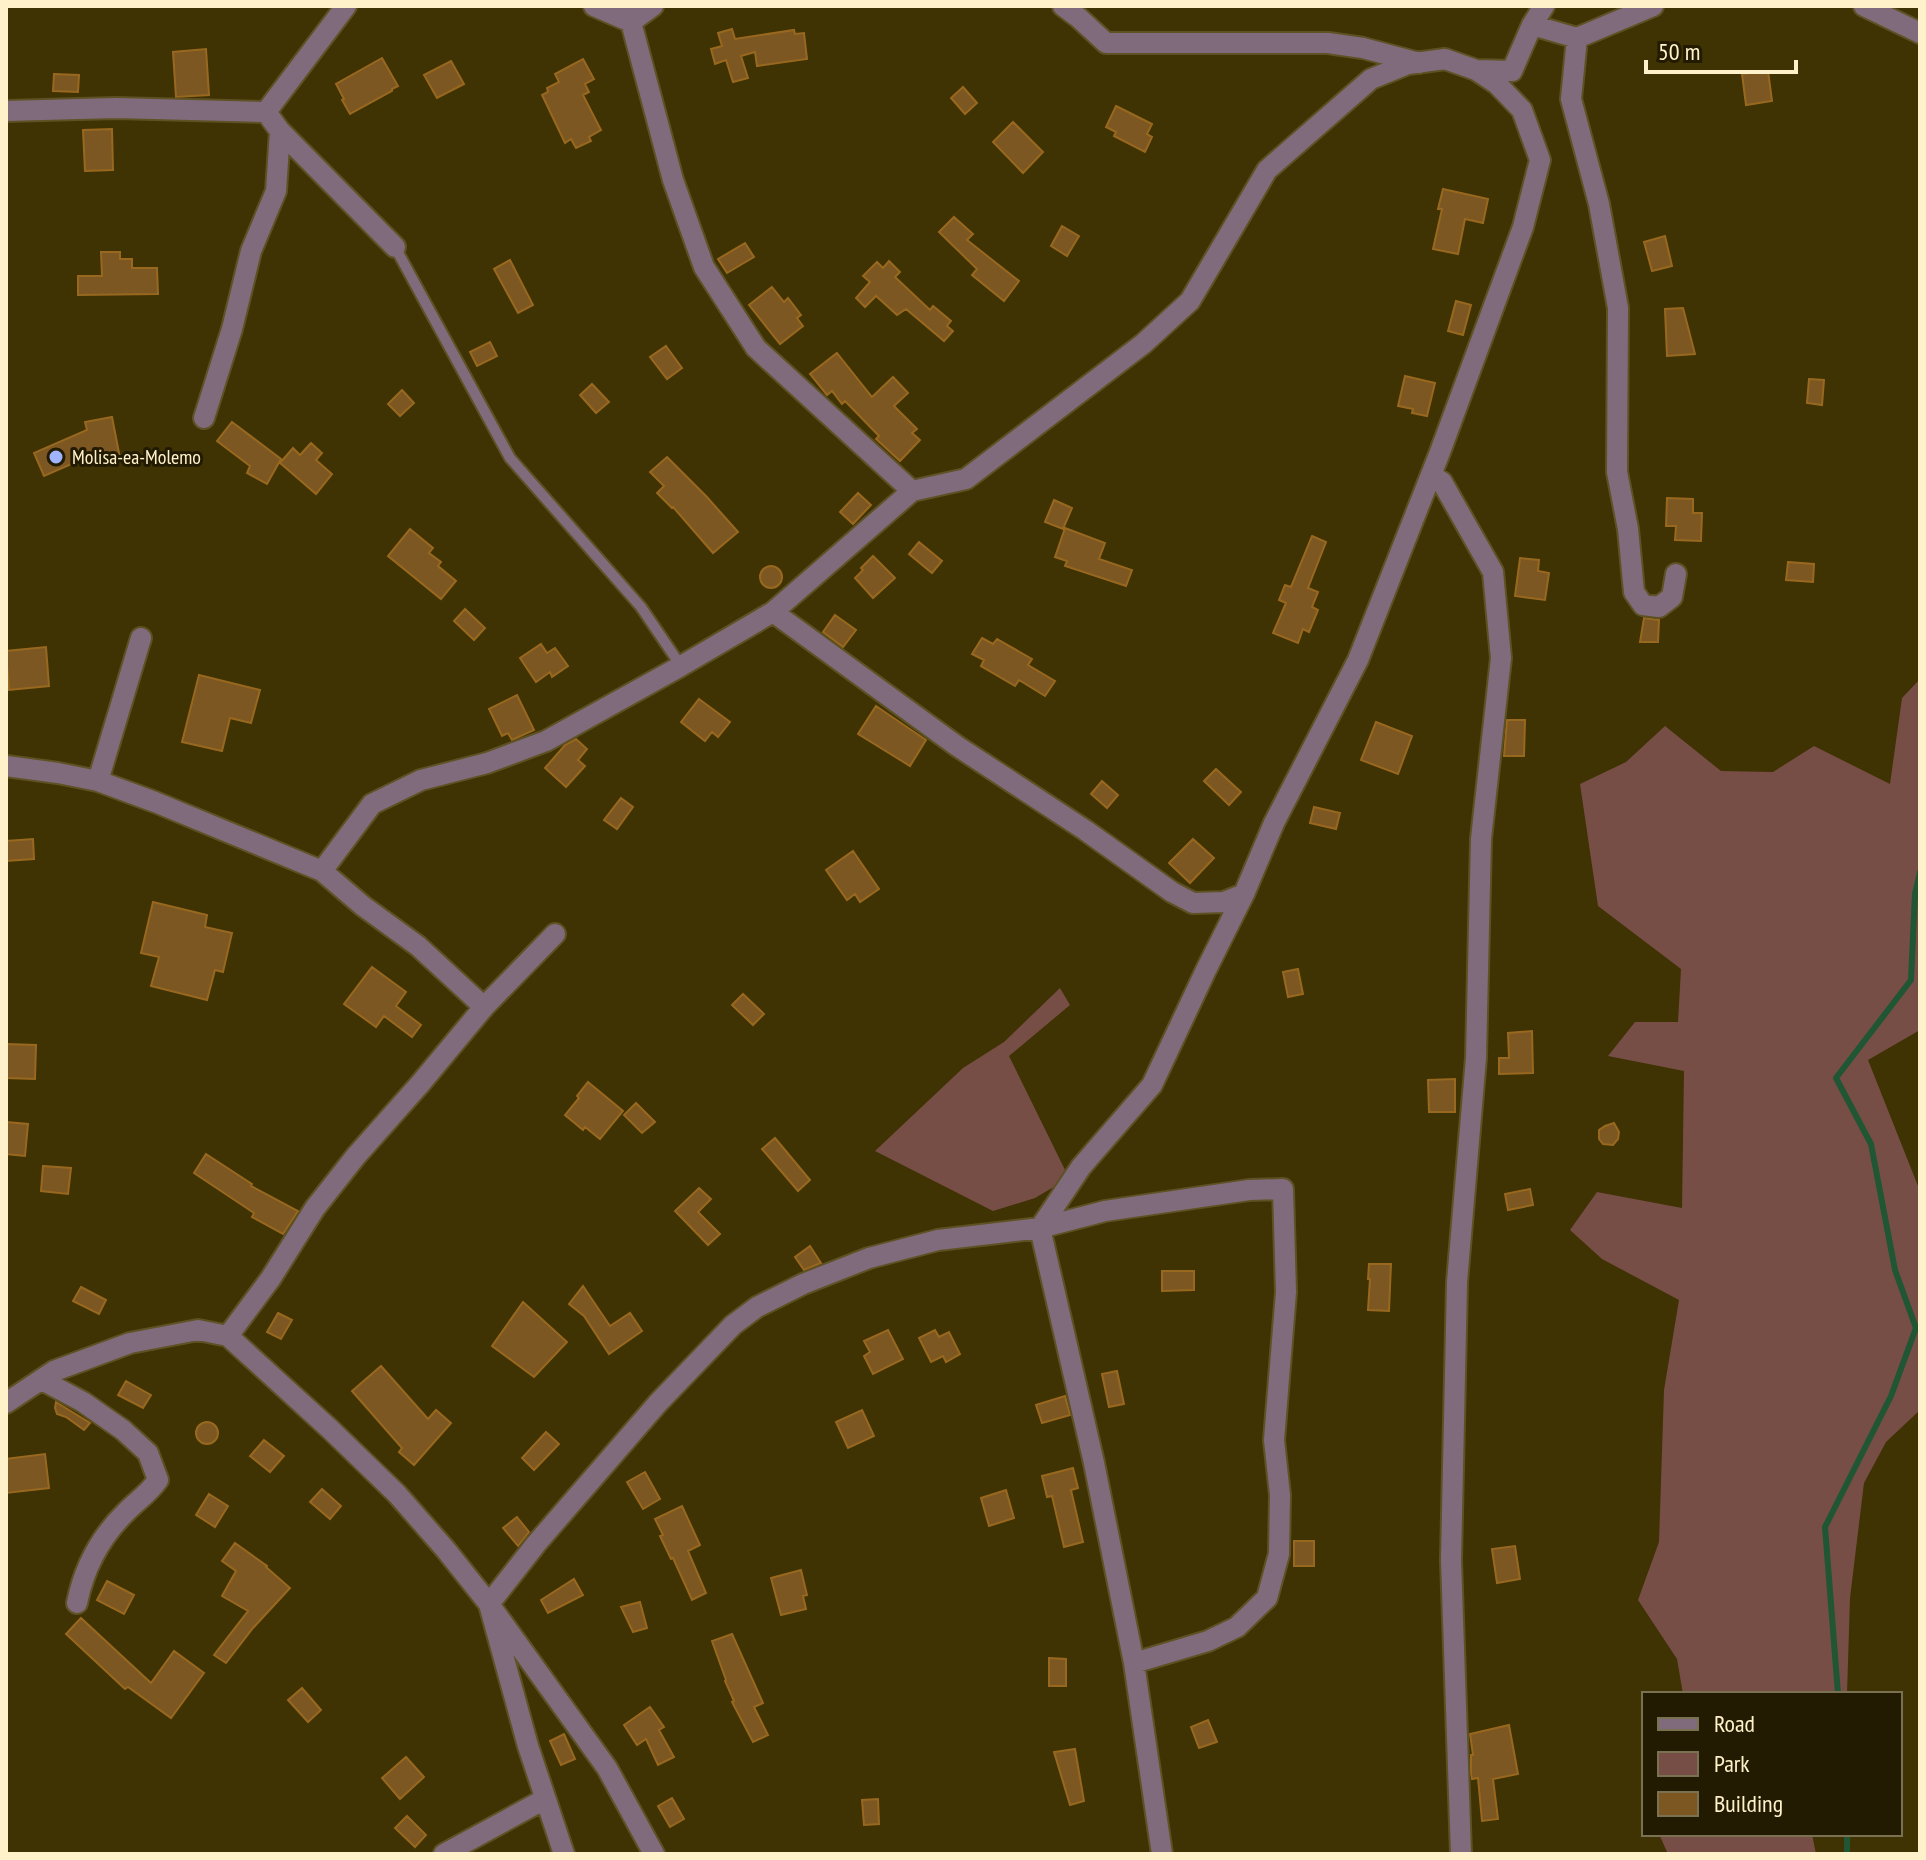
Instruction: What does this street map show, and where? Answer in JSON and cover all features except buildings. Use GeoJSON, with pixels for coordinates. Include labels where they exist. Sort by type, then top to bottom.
{"type":"FeatureCollection","features":[{"type":"Feature","properties":{"kind":"street"},"geometry":{"type":"LineString","coordinates":[[266,112],[346,6]]}},
{"type":"Feature","properties":{"kind":"street"},"geometry":{"type":"LineString","coordinates":[[594,6],[630,14],[653,6]]}},
{"type":"Feature","properties":{"kind":"street"},"geometry":{"type":"LineString","coordinates":[[1063,6],[1106,43],[1328,43],[1363,48],[1419,63]]}},
{"type":"Feature","properties":{"kind":"street"},"geometry":{"type":"LineString","coordinates":[[1476,70],[1512,71],[1544,6]]}},
{"type":"Feature","properties":{"kind":"street"},"geometry":{"type":"LineString","coordinates":[[1532,25],[1577,38],[1653,6]]}},
{"type":"Feature","properties":{"kind":"street"},"geometry":{"type":"LineString","coordinates":[[1864,6],[1920,33]]}},
{"type":"Feature","properties":{"kind":"street"},"geometry":{"type":"LineString","coordinates":[[630,14],[673,180],[704,267],[756,348],[912,491]]}},
{"type":"Feature","properties":{"kind":"street"},"geometry":{"type":"LineString","coordinates":[[1577,38],[1571,99],[1599,204],[1618,308],[1617,472],[1628,529],[1634,592],[1643,605],[1659,607],[1672,597],[1676,574]]}},
{"type":"Feature","properties":{"kind":"street"},"geometry":{"type":"LineString","coordinates":[[322,871],[372,804],[421,780],[487,763],[546,741],[773,612],[912,491],[966,479],[1143,344],[1190,301],[1267,170],[1371,79],[1408,64],[1445,59],[1476,70],[1497,84],[1522,110],[1540,160],[1523,227],[1358,660],[1274,823],[1244,894],[1152,1085],[1081,1167],[1040,1228],[1094,1463],[1134,1663],[1162,1854]]}},
{"type":"Feature","properties":{"kind":"street"},"geometry":{"type":"LineString","coordinates":[[6,111],[116,108],[266,112]]}},
{"type":"Feature","properties":{"kind":"street"},"geometry":{"type":"LineString","coordinates":[[266,112],[280,131],[395,247]]}},
{"type":"Feature","properties":{"kind":"street"},"geometry":{"type":"LineString","coordinates":[[204,418],[232,329],[251,251],[276,191],[280,131]]}},
{"type":"Feature","properties":{"kind":"street"},"geometry":{"type":"LineString","coordinates":[[1431,475],[1442,482],[1493,572],[1501,658],[1481,839],[1476,1058],[1457,1282],[1451,1560],[1461,1854]]}},
{"type":"Feature","properties":{"kind":"street"},"geometry":{"type":"LineString","coordinates":[[773,612],[957,746],[1085,830],[1172,892],[1193,903],[1224,902],[1244,894]]}},
{"type":"Feature","properties":{"kind":"street"},"geometry":{"type":"LineString","coordinates":[[98,781],[141,638]]}},
{"type":"Feature","properties":{"kind":"street"},"geometry":{"type":"LineString","coordinates":[[6,766],[98,781],[322,871],[418,946],[484,1007]]}},
{"type":"Feature","properties":{"kind":"street"},"geometry":{"type":"LineString","coordinates":[[228,1336],[271,1278],[323,1198],[356,1156],[484,1007],[555,934]]}},
{"type":"Feature","properties":{"kind":"street"},"geometry":{"type":"LineString","coordinates":[[489,1604],[536,1544],[658,1403],[733,1325],[757,1307],[803,1284],[869,1258],[938,1240],[1040,1228],[1105,1211],[1249,1190],[1283,1189],[1286,1292],[1274,1440],[1280,1495],[1279,1554],[1267,1598],[1237,1627],[1208,1641],[1134,1663]]}},
{"type":"Feature","properties":{"kind":"street"},"geometry":{"type":"LineString","coordinates":[[6,1403],[54,1371],[130,1343],[198,1330],[228,1336],[397,1494],[446,1550],[489,1604],[607,1768],[654,1854]]}},
{"type":"Feature","properties":{"kind":"street"},"geometry":{"type":"LineString","coordinates":[[42,1380],[83,1402],[123,1430],[148,1453],[158,1480],[150,1492],[128,1510],[106,1535],[88,1564],[77,1603]]}},
{"type":"Feature","properties":{"kind":"street"},"geometry":{"type":"LineString","coordinates":[[489,1604],[528,1746],[564,1854]]}},
{"type":"Feature","properties":{"kind":"street"},"geometry":{"type":"LineString","coordinates":[[444,1854],[545,1799]]}},
{"type":"Feature","properties":{"kind":"lane"},"geometry":{"type":"LineString","coordinates":[[395,247],[510,458],[641,607],[681,666]]}},
{"type":"Feature","properties":{"kind":"green space"},"geometry":{"type":"Polygon","coordinates":[[[1920,679],[1920,1030],[1868,1060],[1920,1191],[1920,1410],[1886,1442],[1864,1483],[1850,1598],[1847,1692],[1683,1692],[1677,1659],[1638,1600],[1659,1542],[1664,1390],[1679,1300],[1602,1259],[1570,1230],[1597,1192],[1682,1208],[1684,1071],[1608,1056],[1635,1022],[1678,1022],[1681,969],[1598,906],[1580,784],[1626,762],[1665,726],[1721,771],[1773,772],[1814,746],[1890,784],[1902,698],[1920,679]]]}},
{"type":"Feature","properties":{"kind":"green space"},"geometry":{"type":"Polygon","coordinates":[[[1060,988],[1070,1005],[1009,1056],[1069,1178],[1035,1198],[993,1211],[875,1151],[963,1068],[1004,1042],[1060,988]]]}},
{"type":"Feature","properties":{"kind":"green space"},"geometry":{"type":"Polygon","coordinates":[[[1660,1836],[1812,1836],[1816,1854],[1668,1854],[1660,1836]]]}},
{"type":"Feature","properties":{"kind":"waterway"},"geometry":{"type":"LineString","coordinates":[[1838,1692],[1825,1527],[1891,1396],[1916,1328],[1895,1270],[1871,1144],[1836,1078],[1911,980],[1915,894],[1920,872]]}},
{"type":"Feature","properties":{"kind":"waterway"},"geometry":{"type":"LineString","coordinates":[[1847,1836],[1847,1854]]}},
{"type":"Feature","properties":{"kind":"place","name":"Molisa-ea-Molemo"},"geometry":{"type":"Point","coordinates":[56,457]}}]}
